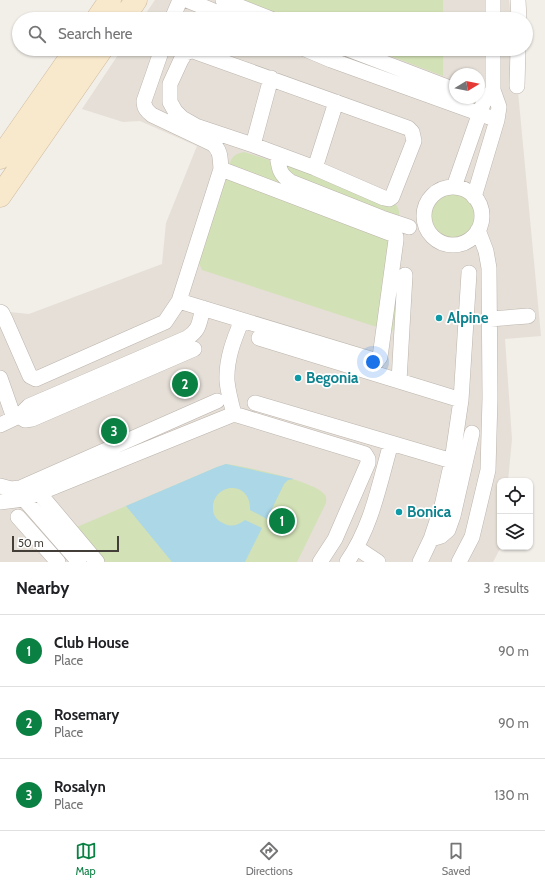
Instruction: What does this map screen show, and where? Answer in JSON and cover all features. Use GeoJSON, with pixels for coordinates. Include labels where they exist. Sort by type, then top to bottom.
{"type":"FeatureCollection","features":[{"type":"Feature","properties":{"kind":"street"},"geometry":{"type":"LineString","coordinates":[[102,12],[110,0]]}},
{"type":"Feature","properties":{"kind":"street"},"geometry":{"type":"LineString","coordinates":[[128,12],[136,0]]}},
{"type":"Feature","properties":{"kind":"street"},"geometry":{"type":"LineString","coordinates":[[175,12],[180,0]]}},
{"type":"Feature","properties":{"kind":"street"},"geometry":{"type":"LineString","coordinates":[[187,0],[216,12]]}},
{"type":"Feature","properties":{"kind":"street"},"geometry":{"type":"LineString","coordinates":[[223,0],[253,12]]}},
{"type":"Feature","properties":{"kind":"street"},"geometry":{"type":"LineString","coordinates":[[493,0],[493,12]]}},
{"type":"Feature","properties":{"kind":"street"},"geometry":{"type":"LineString","coordinates":[[518,0],[518,12]]}},
{"type":"Feature","properties":{"kind":"street"},"geometry":{"type":"LineString","coordinates":[[0,158],[71,56]]}},
{"type":"Feature","properties":{"kind":"street"},"geometry":{"type":"LineString","coordinates":[[0,196],[97,56]]}},
{"type":"Feature","properties":{"kind":"street"},"geometry":{"type":"LineString","coordinates":[[0,312],[5,319],[30,376],[36,379],[165,322],[179,301],[221,169],[218,149],[213,144],[152,115],[144,107],[144,101],[160,56]]}},
{"type":"Feature","properties":{"kind":"street"},"geometry":{"type":"LineString","coordinates":[[184,56],[170,84],[170,102],[175,111],[182,118],[196,126],[315,168],[384,198],[389,199],[394,194],[414,141],[412,132],[408,128],[207,56]]}},
{"type":"Feature","properties":{"kind":"street"},"geometry":{"type":"LineString","coordinates":[[339,56],[449,90]]}},
{"type":"Feature","properties":{"kind":"street"},"geometry":{"type":"LineString","coordinates":[[366,56],[449,88]]}},
{"type":"Feature","properties":{"kind":"street"},"geometry":{"type":"LineString","coordinates":[[485,91],[492,56]]}},
{"type":"Feature","properties":{"kind":"street"},"geometry":{"type":"LineString","coordinates":[[517,86],[518,56]]}},
{"type":"Feature","properties":{"kind":"street"},"geometry":{"type":"LineString","coordinates":[[253,145],[271,78]]}},
{"type":"Feature","properties":{"kind":"street"},"geometry":{"type":"LineString","coordinates":[[315,168],[336,102]]}},
{"type":"Feature","properties":{"kind":"street"},"geometry":{"type":"LineString","coordinates":[[485,103],[498,114]]}},
{"type":"Feature","properties":{"kind":"street"},"geometry":{"type":"LineString","coordinates":[[485,103],[498,114]]}},
{"type":"Feature","properties":{"kind":"street"},"geometry":{"type":"LineString","coordinates":[[454,187],[482,104]]}},
{"type":"Feature","properties":{"kind":"street"},"geometry":{"type":"LineString","coordinates":[[474,197],[498,114]]}},
{"type":"Feature","properties":{"kind":"street"},"geometry":{"type":"LineString","coordinates":[[277,154],[279,169],[284,177],[291,182],[382,218],[410,227]]}},
{"type":"Feature","properties":{"kind":"street"},"geometry":{"type":"LineString","coordinates":[[221,169],[392,234],[396,237]]}},
{"type":"Feature","properties":{"kind":"street"},"geometry":{"type":"LineString","coordinates":[[454,187],[462,188],[474,197],[479,204],[481,221],[478,230],[470,239],[461,244],[451,245],[442,242],[427,230],[424,220],[424,212],[427,204],[438,191],[454,187]]}},
{"type":"Feature","properties":{"kind":"street"},"geometry":{"type":"LineString","coordinates":[[396,237],[410,227],[424,220]]}},
{"type":"Feature","properties":{"kind":"street"},"geometry":{"type":"LineString","coordinates":[[459,562],[472,537],[488,470],[490,319],[488,260],[478,230]]}},
{"type":"Feature","properties":{"kind":"street"},"geometry":{"type":"LineString","coordinates":[[179,301],[377,361],[380,357],[396,237]]}},
{"type":"Feature","properties":{"kind":"street"},"geometry":{"type":"LineString","coordinates":[[420,562],[431,539],[442,506],[452,461],[461,400],[469,274]]}},
{"type":"Feature","properties":{"kind":"street"},"geometry":{"type":"LineString","coordinates":[[399,381],[405,275]]}},
{"type":"Feature","properties":{"kind":"street"},"geometry":{"type":"LineString","coordinates":[[0,424],[17,417],[30,406],[187,338],[195,333],[203,308]]}},
{"type":"Feature","properties":{"kind":"street"},"geometry":{"type":"LineString","coordinates":[[490,319],[528,316]]}},
{"type":"Feature","properties":{"kind":"street"},"geometry":{"type":"LineString","coordinates":[[234,414],[227,380],[228,365],[232,345],[242,320]]}},
{"type":"Feature","properties":{"kind":"street"},"geometry":{"type":"LineString","coordinates":[[259,338],[461,400]]}},
{"type":"Feature","properties":{"kind":"street"},"geometry":{"type":"LineString","coordinates":[[0,378],[17,417],[25,420],[32,419],[194,349]]}},
{"type":"Feature","properties":{"kind":"street"},"geometry":{"type":"LineString","coordinates":[[0,486],[11,489],[20,488],[217,401]]}},
{"type":"Feature","properties":{"kind":"street"},"geometry":{"type":"LineString","coordinates":[[255,403],[452,461]]}},
{"type":"Feature","properties":{"kind":"street"},"geometry":{"type":"LineString","coordinates":[[0,502],[24,499],[234,414],[367,456],[368,463],[335,539],[320,562]]}},
{"type":"Feature","properties":{"kind":"street"},"geometry":{"type":"LineString","coordinates":[[431,539],[441,536],[448,530],[453,516],[469,433],[489,435]]}},
{"type":"Feature","properties":{"kind":"street"},"geometry":{"type":"LineString","coordinates":[[347,562],[357,548],[369,523],[391,443]]}},
{"type":"Feature","properties":{"kind":"street"},"geometry":{"type":"LineString","coordinates":[[39,493],[97,562]]}},
{"type":"Feature","properties":{"kind":"street"},"geometry":{"type":"LineString","coordinates":[[24,499],[79,562]]}},
{"type":"Feature","properties":{"kind":"street"},"geometry":{"type":"LineString","coordinates":[[18,517],[58,562]]}},
{"type":"Feature","properties":{"kind":"street"},"geometry":{"type":"LineString","coordinates":[[357,548],[378,562]]}},
{"type":"Feature","properties":{"kind":"shaded area"},"geometry":{"type":"Polygon","coordinates":[[[155,0],[509,0],[510,12],[147,12],[155,0]]]}},
{"type":"Feature","properties":{"kind":"shaded area"},"geometry":{"type":"Polygon","coordinates":[[[117,56],[515,56],[541,336],[505,339],[512,439],[508,478],[497,478],[497,550],[499,550],[493,562],[0,562],[0,311],[29,314],[162,264],[166,223],[197,146],[140,121],[123,122],[82,109],[117,56]]]}},
{"type":"Feature","properties":{"kind":"green space"},"geometry":{"type":"Polygon","coordinates":[[[241,0],[443,0],[443,12],[273,12],[241,0]]]}},
{"type":"Feature","properties":{"kind":"green space"},"geometry":{"type":"Polygon","coordinates":[[[390,56],[443,56],[443,76],[390,56]]]}},
{"type":"Feature","properties":{"kind":"green space"},"geometry":{"type":"Polygon","coordinates":[[[244,152],[388,198],[397,206],[399,211],[398,327],[395,330],[389,331],[202,270],[199,263],[231,160],[236,154],[244,152]]]}},
{"type":"Feature","properties":{"kind":"green space"},"geometry":{"type":"Polygon","coordinates":[[[452,190],[466,194],[474,202],[478,216],[474,230],[466,238],[452,242],[438,238],[430,230],[426,216],[430,202],[438,194],[452,190]]]}},
{"type":"Feature","properties":{"kind":"green space"},"geometry":{"type":"Polygon","coordinates":[[[226,464],[294,479],[318,489],[325,495],[326,503],[297,562],[94,562],[77,527],[226,464]]]}},
{"type":"Feature","properties":{"kind":"water"},"geometry":{"type":"Polygon","coordinates":[[[226,464],[294,479],[288,480],[284,484],[267,519],[250,510],[250,504],[246,494],[241,490],[228,488],[217,495],[214,501],[213,511],[219,521],[226,525],[232,526],[245,520],[262,528],[245,562],[172,562],[126,506],[226,464]]]}},
{"type":"Feature","properties":{"kind":"place","name":"Alpine"},"geometry":{"type":"Point","coordinates":[439,318]}},
{"type":"Feature","properties":{"kind":"place","name":"Begonia"},"geometry":{"type":"Point","coordinates":[298,378]}},
{"type":"Feature","properties":{"kind":"place","name":"Rosemary"},"geometry":{"type":"Point","coordinates":[185,384]}},
{"type":"Feature","properties":{"kind":"place","name":"Rosalyn"},"geometry":{"type":"Point","coordinates":[114,431]}},
{"type":"Feature","properties":{"kind":"place","name":"Bonica"},"geometry":{"type":"Point","coordinates":[399,512]}},
{"type":"Feature","properties":{"kind":"place","name":"Club House"},"geometry":{"type":"Point","coordinates":[282,521]}}]}
